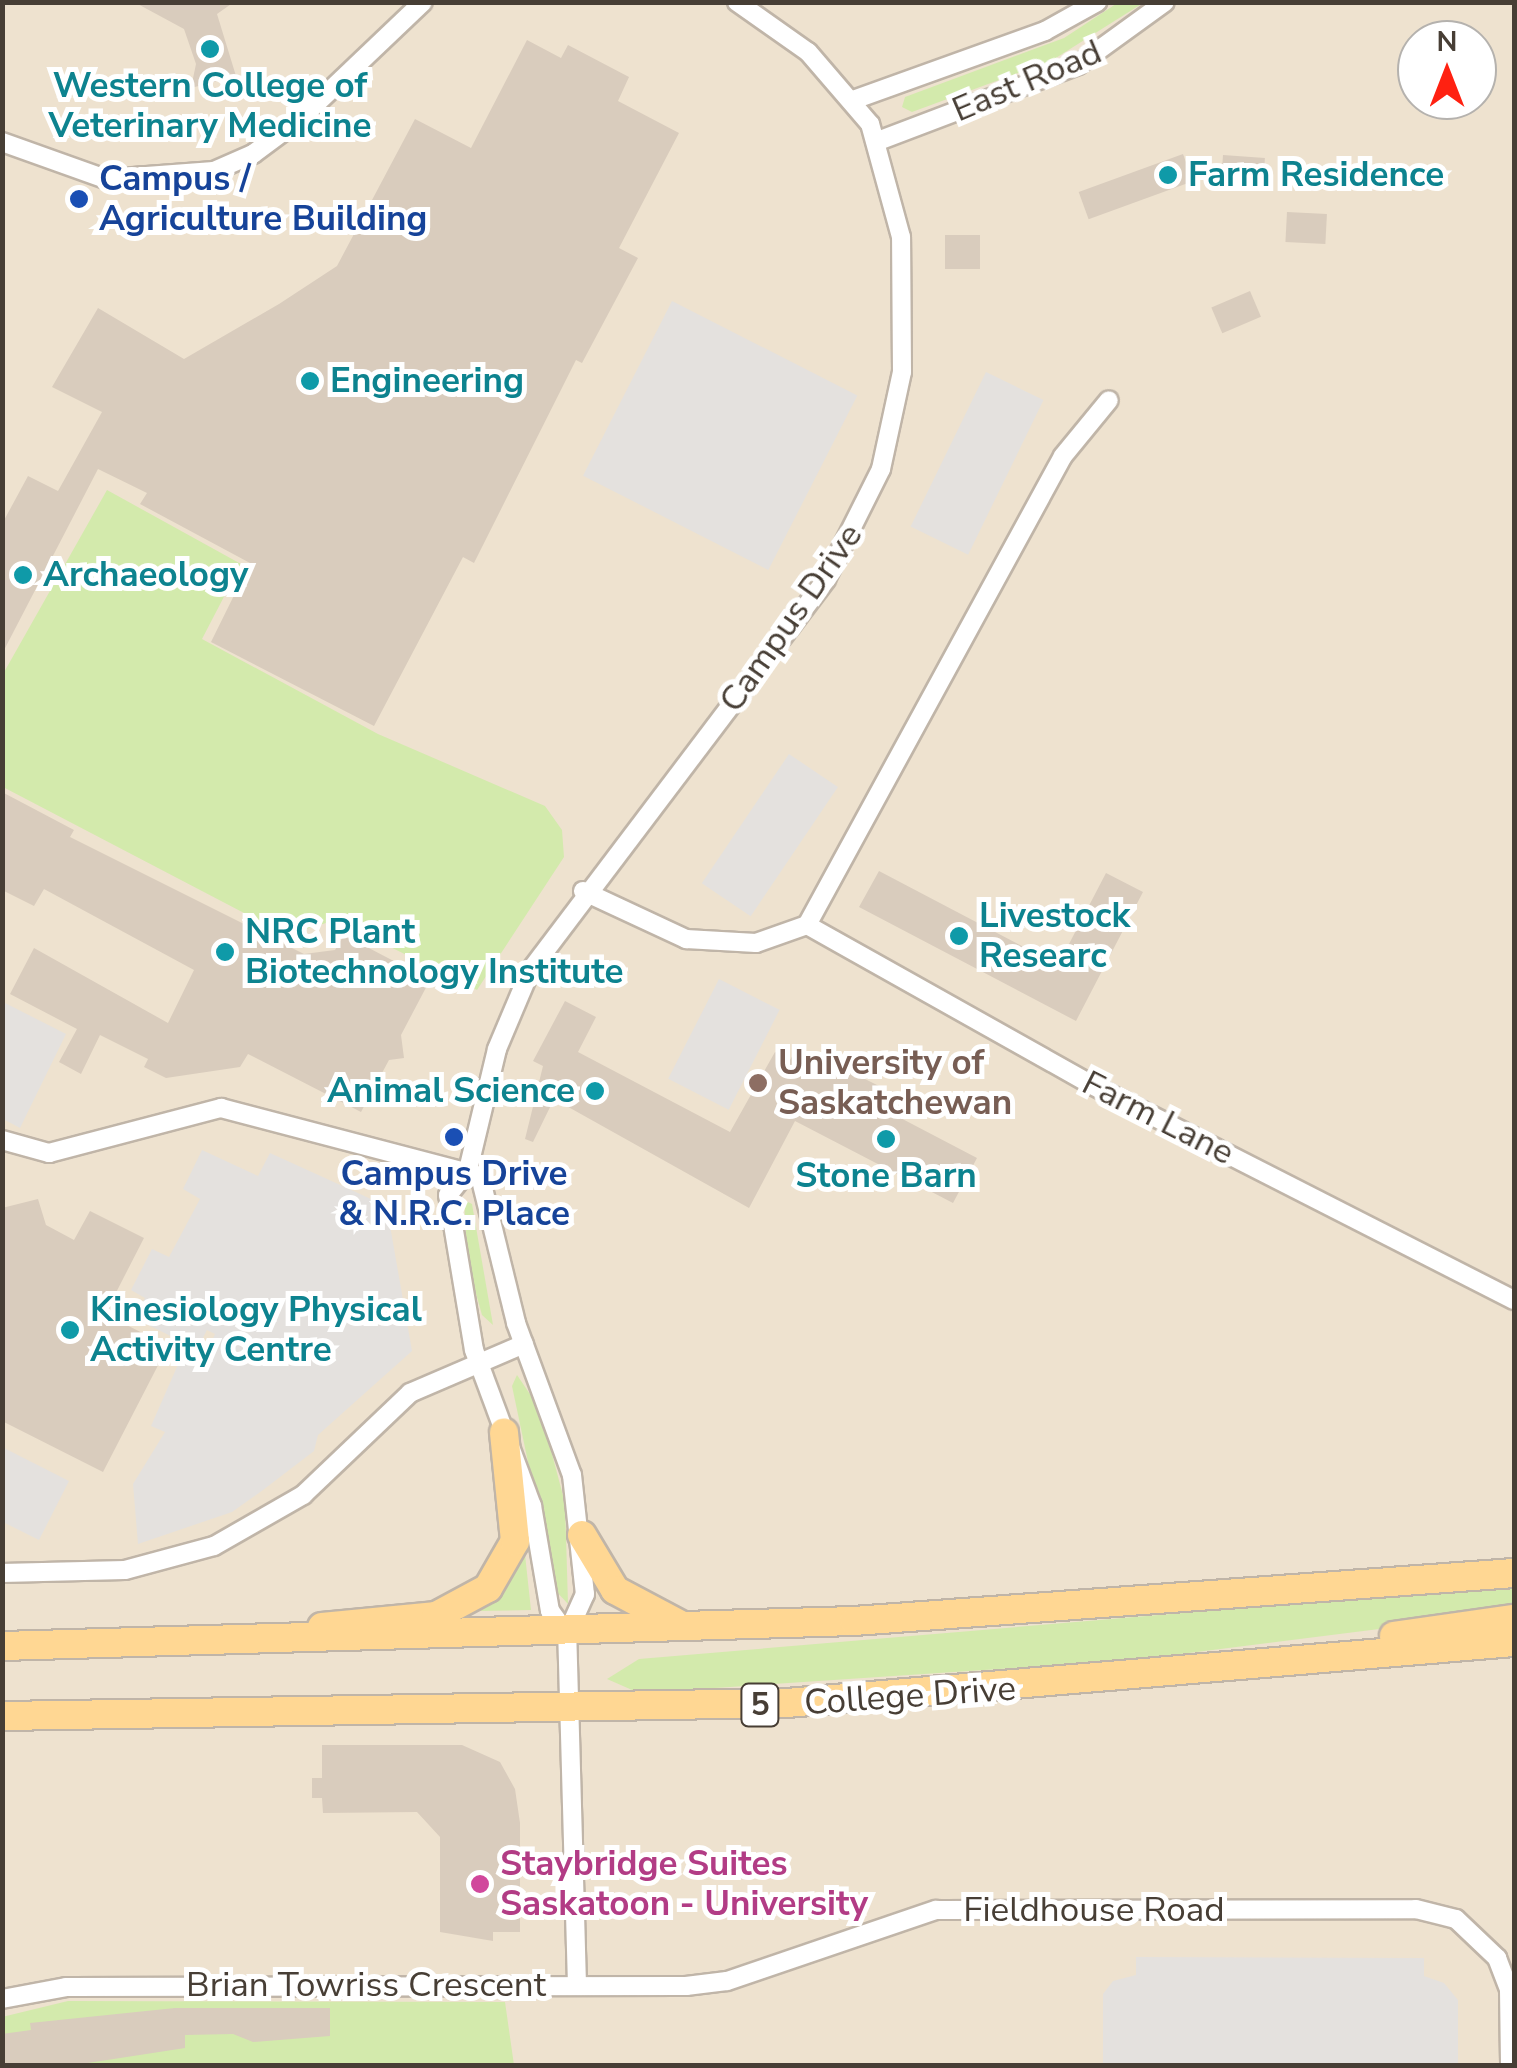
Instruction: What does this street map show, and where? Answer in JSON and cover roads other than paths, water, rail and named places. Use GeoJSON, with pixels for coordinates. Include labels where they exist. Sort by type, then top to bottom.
{"type":"FeatureCollection","features":[{"type":"Feature","properties":{"kind":"main road"},"geometry":{"type":"LineString","coordinates":[[281,1640],[354,1619],[436,1616],[477,1599],[515,1541],[504,1433]]}},
{"type":"Feature","properties":{"kind":"main road"},"geometry":{"type":"LineString","coordinates":[[582,1535],[627,1600],[690,1628]]}},
{"type":"Feature","properties":{"kind":"main road","name":"5"},"geometry":{"type":"LineString","coordinates":[[2,1646],[566,1634],[1514,1573]]}},
{"type":"Feature","properties":{"kind":"main road"},"geometry":{"type":"LineString","coordinates":[[997,1690],[1062,1675],[1514,1619]]}},
{"type":"Feature","properties":{"kind":"main road","name":"College Drive"},"geometry":{"type":"LineString","coordinates":[[2,1716],[569,1710],[997,1690],[1514,1642]]}},
{"type":"Feature","properties":{"kind":"street"},"geometry":{"type":"LineString","coordinates":[[2,142],[106,179],[214,171],[254,154],[299,120],[422,2]]}},
{"type":"Feature","properties":{"kind":"street","name":"Campus Drive"},"geometry":{"type":"LineString","coordinates":[[569,1710],[566,1634],[550,1611],[532,1506],[477,1361],[448,1196],[468,1170],[512,1007],[583,891],[794,622],[868,502],[898,408],[905,306],[896,207],[878,141],[856,99],[737,2]]}},
{"type":"Feature","properties":{"kind":"street","name":"East Road"},"geometry":{"type":"LineString","coordinates":[[856,99],[1045,31],[1097,2]]}},
{"type":"Feature","properties":{"kind":"street","name":"East Road"},"geometry":{"type":"LineString","coordinates":[[878,141],[1078,65],[1165,2]]}},
{"type":"Feature","properties":{"kind":"street"},"geometry":{"type":"LineString","coordinates":[[583,891],[686,938],[756,943],[806,925],[854,850],[1063,456],[1109,400]]}},
{"type":"Feature","properties":{"kind":"street","name":"Farm Lane"},"geometry":{"type":"LineString","coordinates":[[806,925],[1090,1084],[1514,1300]]}},
{"type":"Feature","properties":{"kind":"street"},"geometry":{"type":"LineString","coordinates":[[2,1140],[49,1153],[221,1108],[424,1165],[468,1170]]}},
{"type":"Feature","properties":{"kind":"street","name":"Campus Drive"},"geometry":{"type":"LineString","coordinates":[[468,1170],[487,1189],[524,1344],[566,1450],[582,1535],[584,1611],[566,1634]]}},
{"type":"Feature","properties":{"kind":"street"},"geometry":{"type":"LineString","coordinates":[[2,1572],[125,1570],[214,1546],[303,1495],[410,1393],[524,1344]]}},
{"type":"Feature","properties":{"kind":"street","name":"Brian Towriss Crescent"},"geometry":{"type":"LineString","coordinates":[[2,1999],[66,1987],[577,1985],[569,1710]]}},
{"type":"Feature","properties":{"kind":"street","name":"Fieldhouse Road"},"geometry":{"type":"LineString","coordinates":[[577,1985],[727,1981],[936,1910],[1416,1909],[1456,1919],[1497,1958],[1509,1990],[1510,2066]]}},
{"type":"Feature","properties":{"kind":"place","name":"Western College of Veterinary Medicine"},"geometry":{"type":"Point","coordinates":[210,49]}},
{"type":"Feature","properties":{"kind":"place","name":"Farm Residence"},"geometry":{"type":"Point","coordinates":[1168,175]}},
{"type":"Feature","properties":{"kind":"place","name":"Campus / Agriculture Building"},"geometry":{"type":"Point","coordinates":[79,199]}},
{"type":"Feature","properties":{"kind":"place","name":"Engineering"},"geometry":{"type":"Point","coordinates":[310,381]}},
{"type":"Feature","properties":{"kind":"place","name":"Archaeology"},"geometry":{"type":"Point","coordinates":[23,575]}},
{"type":"Feature","properties":{"kind":"place","name":"Livestock Researc"},"geometry":{"type":"Point","coordinates":[959,936]}},
{"type":"Feature","properties":{"kind":"place","name":"NRC Plant Biotechnology Institute"},"geometry":{"type":"Point","coordinates":[225,952]}},
{"type":"Feature","properties":{"kind":"place","name":"University of Saskatchewan"},"geometry":{"type":"Point","coordinates":[758,1083]}},
{"type":"Feature","properties":{"kind":"place","name":"Animal Science"},"geometry":{"type":"Point","coordinates":[595,1091]}},
{"type":"Feature","properties":{"kind":"place","name":"Campus Drive & N.R.C. Place"},"geometry":{"type":"Point","coordinates":[454,1137]}},
{"type":"Feature","properties":{"kind":"place","name":"Stone Barn"},"geometry":{"type":"Point","coordinates":[886,1139]}},
{"type":"Feature","properties":{"kind":"place","name":"Kinesiology Physical Activity Centre"},"geometry":{"type":"Point","coordinates":[70,1330]}},
{"type":"Feature","properties":{"kind":"place","name":"Staybridge Suites Saskatoon - University"},"geometry":{"type":"Point","coordinates":[480,1884]}}]}
